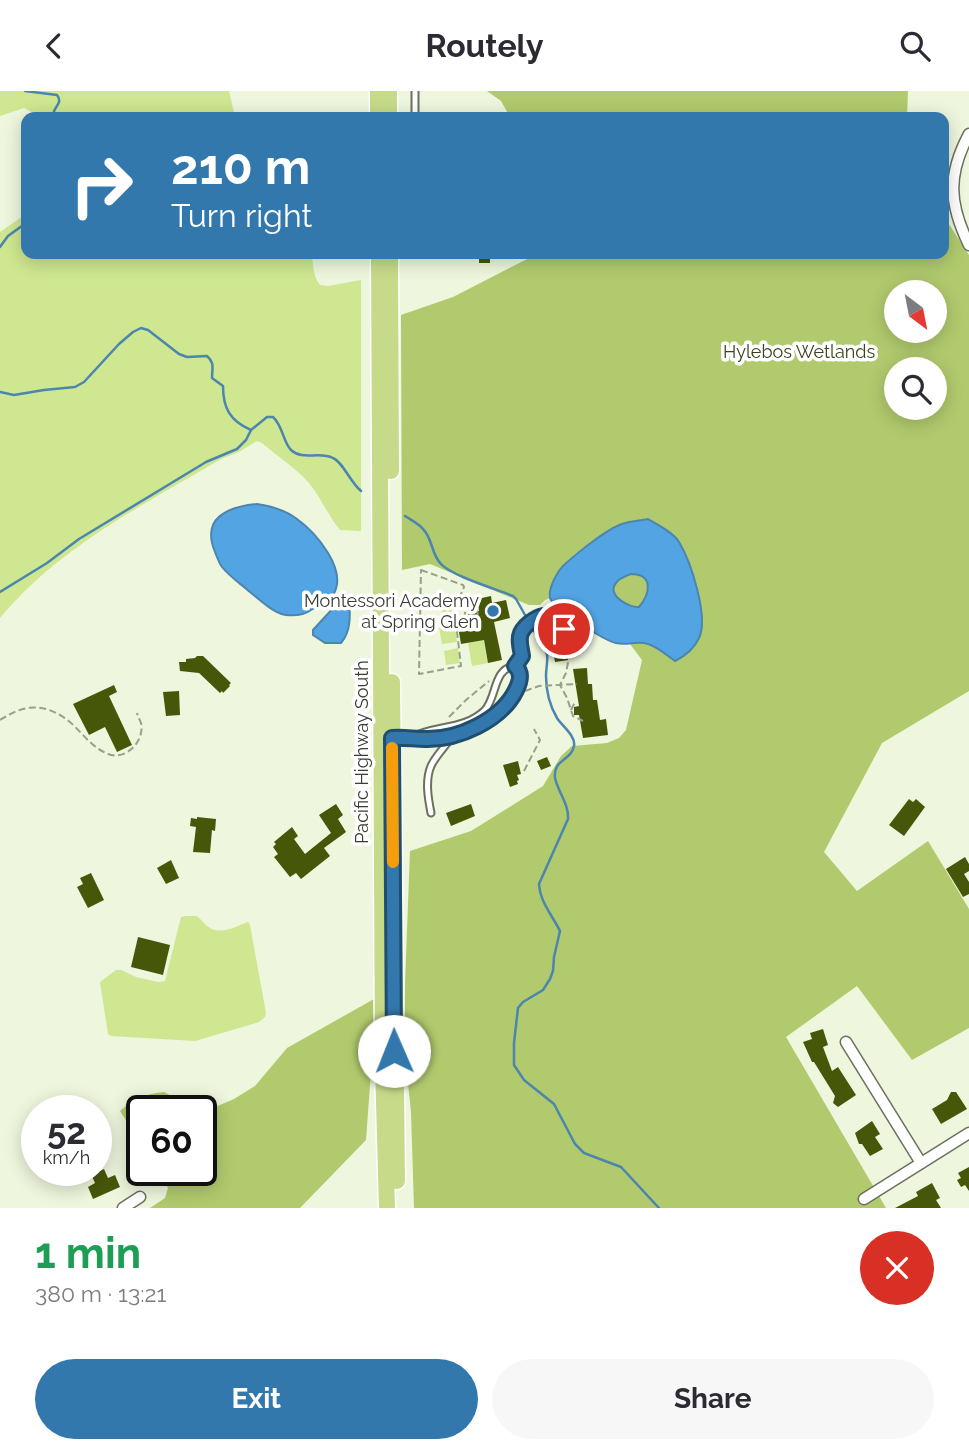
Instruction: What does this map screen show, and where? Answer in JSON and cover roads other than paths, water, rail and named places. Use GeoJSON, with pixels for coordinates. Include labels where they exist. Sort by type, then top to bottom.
{"type":"FeatureCollection","features":[{"type":"Feature","properties":{"kind":"main road"},"geometry":{"type":"LineString","coordinates":[[378,91],[378,112]]}},
{"type":"Feature","properties":{"kind":"main road"},"geometry":{"type":"LineString","coordinates":[[389,91],[389,112]]}},
{"type":"Feature","properties":{"kind":"main road","name":"Pacific Highway South"},"geometry":{"type":"LineString","coordinates":[[387,1208],[377,713],[388,259]]}},
{"type":"Feature","properties":{"kind":"main road","name":"Pacific Highway South"},"geometry":{"type":"LineString","coordinates":[[388,259],[398,1208]]}},
{"type":"Feature","properties":{"kind":"street"},"geometry":{"type":"LineString","coordinates":[[969,134],[958,155],[953,187],[956,211],[969,245]]}},
{"type":"Feature","properties":{"kind":"street"},"geometry":{"type":"LineString","coordinates":[[846,1042],[921,1163]]}},
{"type":"Feature","properties":{"kind":"street"},"geometry":{"type":"LineString","coordinates":[[864,1199],[969,1133]]}},
{"type":"Feature","properties":{"kind":"street"},"geometry":{"type":"LineString","coordinates":[[123,1208],[140,1197]]}},
{"type":"Feature","properties":{"kind":"lane"},"geometry":{"type":"LineString","coordinates":[[415,91],[415,112]]}},
{"type":"Feature","properties":{"kind":"lane"},"geometry":{"type":"LineString","coordinates":[[412,737],[424,731],[465,723],[478,716],[492,698],[499,676],[509,667],[515,666],[522,656],[520,634],[526,626],[541,616],[549,616],[564,629],[572,644]]}},
{"type":"Feature","properties":{"kind":"lane"},"geometry":{"type":"LineString","coordinates":[[392,738],[444,737],[471,730],[510,702],[520,676],[515,666]]}},
{"type":"Feature","properties":{"kind":"lane"},"geometry":{"type":"LineString","coordinates":[[431,813],[428,782],[431,765],[448,742],[444,737]]}},
{"type":"Feature","properties":{"kind":"water"},"geometry":{"type":"Polygon","coordinates":[[[257,504],[278,509],[297,519],[321,542],[333,563],[337,585],[333,595],[305,613],[286,615],[272,609],[228,574],[218,560],[211,531],[214,523],[220,516],[236,508],[257,504]]]}},
{"type":"Feature","properties":{"kind":"water"},"geometry":{"type":"Polygon","coordinates":[[[648,519],[677,539],[689,562],[700,604],[702,629],[699,638],[689,652],[675,661],[648,644],[620,644],[610,641],[569,616],[550,598],[557,575],[577,554],[616,527],[648,519]],[[631,574],[617,581],[614,592],[620,600],[639,607],[646,596],[648,586],[644,577],[631,574]]]}},
{"type":"Feature","properties":{"kind":"water"},"geometry":{"type":"Polygon","coordinates":[[[349,596],[349,627],[341,643],[325,643],[313,635],[313,630],[335,606],[349,596]]]}},
{"type":"Feature","properties":{"kind":"waterway"},"geometry":{"type":"LineString","coordinates":[[25,91],[57,95],[59,103],[54,112]]}},
{"type":"Feature","properties":{"kind":"waterway"},"geometry":{"type":"LineString","coordinates":[[0,247],[8,236],[21,227]]}},
{"type":"Feature","properties":{"kind":"waterway"},"geometry":{"type":"LineString","coordinates":[[0,392],[14,395],[75,387],[84,382],[119,344],[141,328],[148,330],[179,354],[187,357],[207,356],[212,363],[212,378],[223,386],[226,407],[238,422],[251,430],[267,417],[273,417],[291,450],[301,455],[322,455],[337,460],[361,491]]}},
{"type":"Feature","properties":{"kind":"waterway"},"geometry":{"type":"LineString","coordinates":[[0,592],[47,563],[79,539],[206,462],[237,449],[251,430]]}},
{"type":"Feature","properties":{"kind":"waterway"},"geometry":{"type":"LineString","coordinates":[[405,516],[426,533],[438,560],[447,569],[516,599],[547,654],[546,681],[550,703],[574,742],[572,751],[559,763],[555,772],[568,819],[539,884],[544,903],[560,931],[553,971],[543,990],[518,1008],[514,1065],[524,1080],[554,1104],[575,1144],[584,1153],[621,1167],[659,1208]]}},
{"type":"Feature","properties":{"kind":"place","name":"Montessori Academy at Spring Glen"},"geometry":{"type":"Point","coordinates":[493,611]}},
{"type":"Feature","properties":{"kind":"park label","name":"Hylebos Wetlands"},"geometry":{"type":"Point","coordinates":[799,352]}}]}
